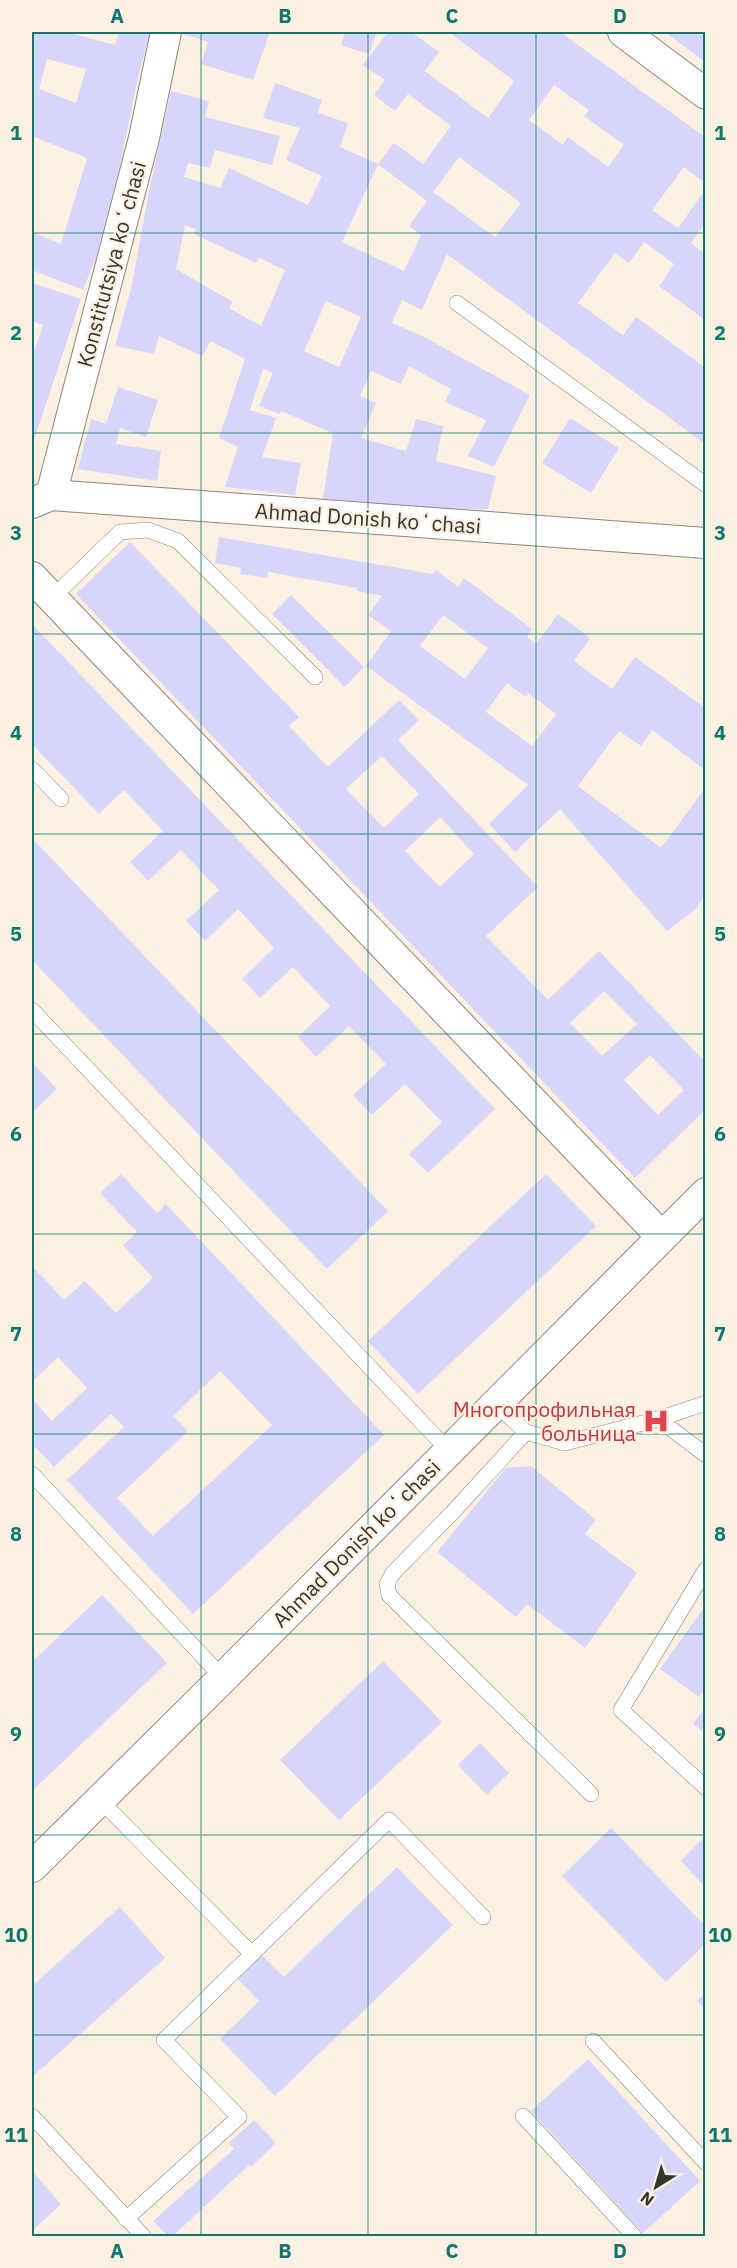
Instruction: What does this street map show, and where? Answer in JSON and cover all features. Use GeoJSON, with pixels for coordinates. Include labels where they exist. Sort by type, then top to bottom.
{"type":"FeatureCollection","features":[{"type":"Feature","properties":{"kind":"street","name":"Konstitutsiya koʻchasi"},"geometry":{"type":"LineString","coordinates":[[41,499],[144,138],[166,32]]}},
{"type":"Feature","properties":{"kind":"street"},"geometry":{"type":"LineString","coordinates":[[623,32],[705,94]]}},
{"type":"Feature","properties":{"kind":"street","name":"Ahmad Donish koʻchasi"},"geometry":{"type":"LineString","coordinates":[[41,499],[705,543]]}},
{"type":"Feature","properties":{"kind":"street"},"geometry":{"type":"LineString","coordinates":[[32,577],[661,1236]]}},
{"type":"Feature","properties":{"kind":"street","name":"Ahmad Donish koʻchasi"},"geometry":{"type":"LineString","coordinates":[[32,1867],[705,1193]]}},
{"type":"Feature","properties":{"kind":"lane"},"geometry":{"type":"LineString","coordinates":[[457,303],[705,485]]}},
{"type":"Feature","properties":{"kind":"lane"},"geometry":{"type":"LineString","coordinates":[[52,598],[120,532],[148,530],[178,542],[315,677]]}},
{"type":"Feature","properties":{"kind":"lane"},"geometry":{"type":"LineString","coordinates":[[32,769],[61,799]]}},
{"type":"Feature","properties":{"kind":"lane"},"geometry":{"type":"LineString","coordinates":[[32,1010],[448,1450]]}},
{"type":"Feature","properties":{"kind":"lane"},"geometry":{"type":"LineString","coordinates":[[495,1402],[526,1432],[564,1443],[658,1419],[705,1402]]}},
{"type":"Feature","properties":{"kind":"lane"},"geometry":{"type":"LineString","coordinates":[[658,1419],[705,1455]]}},
{"type":"Feature","properties":{"kind":"lane"},"geometry":{"type":"LineString","coordinates":[[526,1432],[393,1573],[387,1584],[389,1595],[591,1794]]}},
{"type":"Feature","properties":{"kind":"lane"},"geometry":{"type":"LineString","coordinates":[[32,1474],[223,1678]]}},
{"type":"Feature","properties":{"kind":"lane"},"geometry":{"type":"LineString","coordinates":[[705,1569],[621,1710],[705,1788]]}},
{"type":"Feature","properties":{"kind":"lane"},"geometry":{"type":"LineString","coordinates":[[100,1800],[251,1953]]}},
{"type":"Feature","properties":{"kind":"lane"},"geometry":{"type":"LineString","coordinates":[[126,2219],[239,2117],[164,2040],[389,1820],[483,1917]]}},
{"type":"Feature","properties":{"kind":"lane"},"geometry":{"type":"LineString","coordinates":[[593,2041],[705,2163]]}},
{"type":"Feature","properties":{"kind":"lane"},"geometry":{"type":"LineString","coordinates":[[32,2116],[143,2236]]}},
{"type":"Feature","properties":{"kind":"lane"},"geometry":{"type":"LineString","coordinates":[[523,2116],[634,2236]]}},
{"type":"Feature","properties":{"kind":"building"},"geometry":{"type":"Polygon","coordinates":[[[32,32],[66,32],[115,45],[119,32],[150,32],[119,170],[96,257],[83,290],[32,270],[32,232],[61,244],[87,158],[32,136],[32,32]],[[47,59],[39,89],[76,103],[86,69],[47,59]]]}},
{"type":"Feature","properties":{"kind":"building"},"geometry":{"type":"Polygon","coordinates":[[[183,32],[270,32],[253,80],[201,64],[208,42],[183,34],[183,32]]]}},
{"type":"Feature","properties":{"kind":"building"},"geometry":{"type":"Polygon","coordinates":[[[345,32],[377,32],[369,54],[341,45],[345,32]]]}},
{"type":"Feature","properties":{"kind":"building"},"geometry":{"type":"Polygon","coordinates":[[[388,32],[411,32],[439,52],[425,71],[488,118],[514,81],[450,33],[560,32],[705,137],[705,183],[684,167],[652,210],[678,228],[705,190],[705,223],[691,243],[705,254],[705,320],[659,286],[674,264],[644,242],[629,263],[615,253],[578,303],[623,335],[636,317],[703,366],[705,364],[705,444],[447,254],[422,310],[402,300],[392,323],[422,336],[530,395],[494,467],[468,456],[486,420],[445,402],[451,389],[409,366],[401,384],[371,371],[360,396],[376,403],[361,438],[406,451],[416,419],[443,426],[436,461],[496,476],[488,509],[425,510],[323,499],[333,433],[281,411],[280,414],[259,406],[273,373],[263,369],[250,410],[276,418],[262,457],[301,463],[295,495],[225,487],[238,447],[219,438],[245,359],[211,341],[202,356],[159,336],[154,354],[115,346],[131,289],[171,91],[209,101],[205,117],[280,136],[272,165],[215,150],[210,168],[188,163],[184,177],[220,188],[229,168],[308,205],[322,176],[286,160],[300,128],[263,118],[275,83],[322,100],[318,113],[348,123],[340,147],[378,164],[394,143],[423,164],[451,126],[408,94],[395,111],[374,95],[385,80],[363,65],[388,32]],[[554,85],[529,120],[563,145],[568,137],[608,167],[624,145],[584,116],[589,110],[554,85]],[[459,157],[433,192],[495,237],[521,203],[459,157]],[[378,164],[342,242],[404,271],[421,235],[409,226],[427,201],[378,164]],[[185,225],[176,269],[233,302],[229,308],[261,326],[285,270],[259,258],[256,263],[194,234],[196,229],[185,225]],[[326,301],[304,351],[339,367],[361,317],[326,301]]]}},
{"type":"Feature","properties":{"kind":"building"},"geometry":{"type":"Polygon","coordinates":[[[665,32],[705,32],[705,62],[665,32]]]}},
{"type":"Feature","properties":{"kind":"building"},"geometry":{"type":"Polygon","coordinates":[[[32,283],[81,299],[32,446],[32,358],[43,325],[32,321],[32,283]]]}},
{"type":"Feature","properties":{"kind":"building"},"geometry":{"type":"Polygon","coordinates":[[[118,387],[158,400],[146,437],[120,428],[116,444],[161,451],[157,481],[78,469],[91,419],[106,424],[118,387]]]}},
{"type":"Feature","properties":{"kind":"building"},"geometry":{"type":"Polygon","coordinates":[[[570,418],[619,448],[591,493],[542,463],[570,418]]]}},
{"type":"Feature","properties":{"kind":"building"},"geometry":{"type":"Polygon","coordinates":[[[219,537],[433,574],[436,570],[458,587],[464,578],[532,629],[527,637],[536,644],[558,614],[590,638],[574,661],[612,689],[635,657],[705,708],[705,770],[652,730],[641,746],[619,731],[578,786],[661,848],[705,788],[705,895],[696,909],[667,931],[560,809],[515,852],[489,824],[528,785],[366,666],[391,631],[368,615],[382,596],[357,591],[357,588],[268,572],[267,578],[240,574],[241,568],[215,563],[219,537]],[[443,615],[420,646],[465,679],[488,648],[443,615]],[[507,683],[486,712],[532,746],[556,714],[528,693],[526,697],[507,683]]]}},
{"type":"Feature","properties":{"kind":"building"},"geometry":{"type":"Polygon","coordinates":[[[130,542],[299,717],[289,726],[328,767],[399,700],[419,720],[398,740],[538,887],[486,936],[548,1000],[599,951],[705,1062],[705,1110],[635,1178],[76,594],[130,542]],[[382,756],[346,789],[384,828],[419,794],[382,756]],[[440,817],[405,851],[440,887],[474,854],[440,817]],[[604,991],[570,1023],[602,1056],[637,1024],[604,991]],[[650,1055],[624,1080],[658,1115],[684,1090],[650,1055]]]}},
{"type":"Feature","properties":{"kind":"building"},"geometry":{"type":"Polygon","coordinates":[[[291,595],[364,667],[345,687],[272,614],[291,595]]]}},
{"type":"Feature","properties":{"kind":"building"},"geometry":{"type":"Polygon","coordinates":[[[32,624],[495,1109],[428,1173],[409,1154],[442,1122],[405,1084],[372,1115],[353,1095],[386,1064],[349,1026],[316,1057],[298,1037],[330,1006],[293,967],[260,998],[242,979],[274,948],[238,909],[205,941],[186,921],[219,890],[181,850],[148,881],[130,862],[163,831],[124,790],[99,814],[32,744],[32,624]]]}},
{"type":"Feature","properties":{"kind":"building"},"geometry":{"type":"Polygon","coordinates":[[[32,838],[388,1211],[327,1269],[32,960],[32,838]]]}},
{"type":"Feature","properties":{"kind":"building"},"geometry":{"type":"Polygon","coordinates":[[[32,1062],[57,1089],[32,1113],[32,1062]]]}},
{"type":"Feature","properties":{"kind":"building"},"geometry":{"type":"Polygon","coordinates":[[[121,1174],[157,1213],[166,1204],[384,1435],[193,1614],[67,1480],[124,1427],[111,1414],[54,1467],[32,1444],[32,1399],[52,1421],[87,1388],[58,1357],[32,1382],[32,1266],[64,1300],[85,1281],[116,1313],[153,1278],[123,1245],[137,1232],[100,1193],[121,1174]],[[220,1371],[173,1416],[188,1431],[117,1498],[153,1536],[272,1425],[220,1371]]]}},
{"type":"Feature","properties":{"kind":"building"},"geometry":{"type":"Polygon","coordinates":[[[546,1174],[596,1226],[418,1394],[368,1341],[546,1174]]]}},
{"type":"Feature","properties":{"kind":"building"},"geometry":{"type":"Polygon","coordinates":[[[531,1466],[596,1520],[585,1534],[637,1573],[585,1648],[527,1604],[516,1617],[437,1552],[506,1468],[531,1466]]]}},
{"type":"Feature","properties":{"kind":"building"},"geometry":{"type":"Polygon","coordinates":[[[102,1595],[167,1663],[32,1791],[32,1662],[102,1595]]]}},
{"type":"Feature","properties":{"kind":"building"},"geometry":{"type":"Polygon","coordinates":[[[705,1606],[705,1688],[699,1697],[660,1669],[705,1606]]]}},
{"type":"Feature","properties":{"kind":"building"},"geometry":{"type":"Polygon","coordinates":[[[383,1661],[442,1722],[339,1820],[280,1760],[383,1661]]]}},
{"type":"Feature","properties":{"kind":"building"},"geometry":{"type":"Polygon","coordinates":[[[705,1708],[705,1733],[693,1724],[705,1708]]]}},
{"type":"Feature","properties":{"kind":"building"},"geometry":{"type":"Polygon","coordinates":[[[480,1743],[509,1773],[487,1795],[458,1765],[480,1743]]]}},
{"type":"Feature","properties":{"kind":"building"},"geometry":{"type":"Polygon","coordinates":[[[611,1828],[705,1926],[705,1944],[666,1982],[562,1876],[611,1828]]]}},
{"type":"Feature","properties":{"kind":"building"},"geometry":{"type":"Polygon","coordinates":[[[705,1836],[705,1887],[681,1861],[705,1836]]]}},
{"type":"Feature","properties":{"kind":"building"},"geometry":{"type":"Polygon","coordinates":[[[397,1867],[453,1925],[275,2096],[220,2039],[259,2001],[238,1979],[262,1955],[284,1977],[397,1867]]]}},
{"type":"Feature","properties":{"kind":"building"},"geometry":{"type":"Polygon","coordinates":[[[120,1907],[165,1958],[32,2077],[32,1986],[120,1907]]]}},
{"type":"Feature","properties":{"kind":"building"},"geometry":{"type":"Polygon","coordinates":[[[705,1993],[705,2009],[697,2001],[705,1993]]]}},
{"type":"Feature","properties":{"kind":"building"},"geometry":{"type":"Polygon","coordinates":[[[588,2059],[700,2181],[643,2233],[531,2111],[588,2059]]]}},
{"type":"Feature","properties":{"kind":"building"},"geometry":{"type":"Polygon","coordinates":[[[254,2120],[276,2143],[173,2236],[168,2236],[153,2221],[234,2149],[229,2143],[254,2120]]]}},
{"type":"Feature","properties":{"kind":"building"},"geometry":{"type":"Polygon","coordinates":[[[32,2171],[61,2204],[32,2231],[32,2171]]]}},
{"type":"Feature","properties":{"kind":"place","name":"Многопрофильная больница"},"geometry":{"type":"Point","coordinates":[656,1421]}}]}
